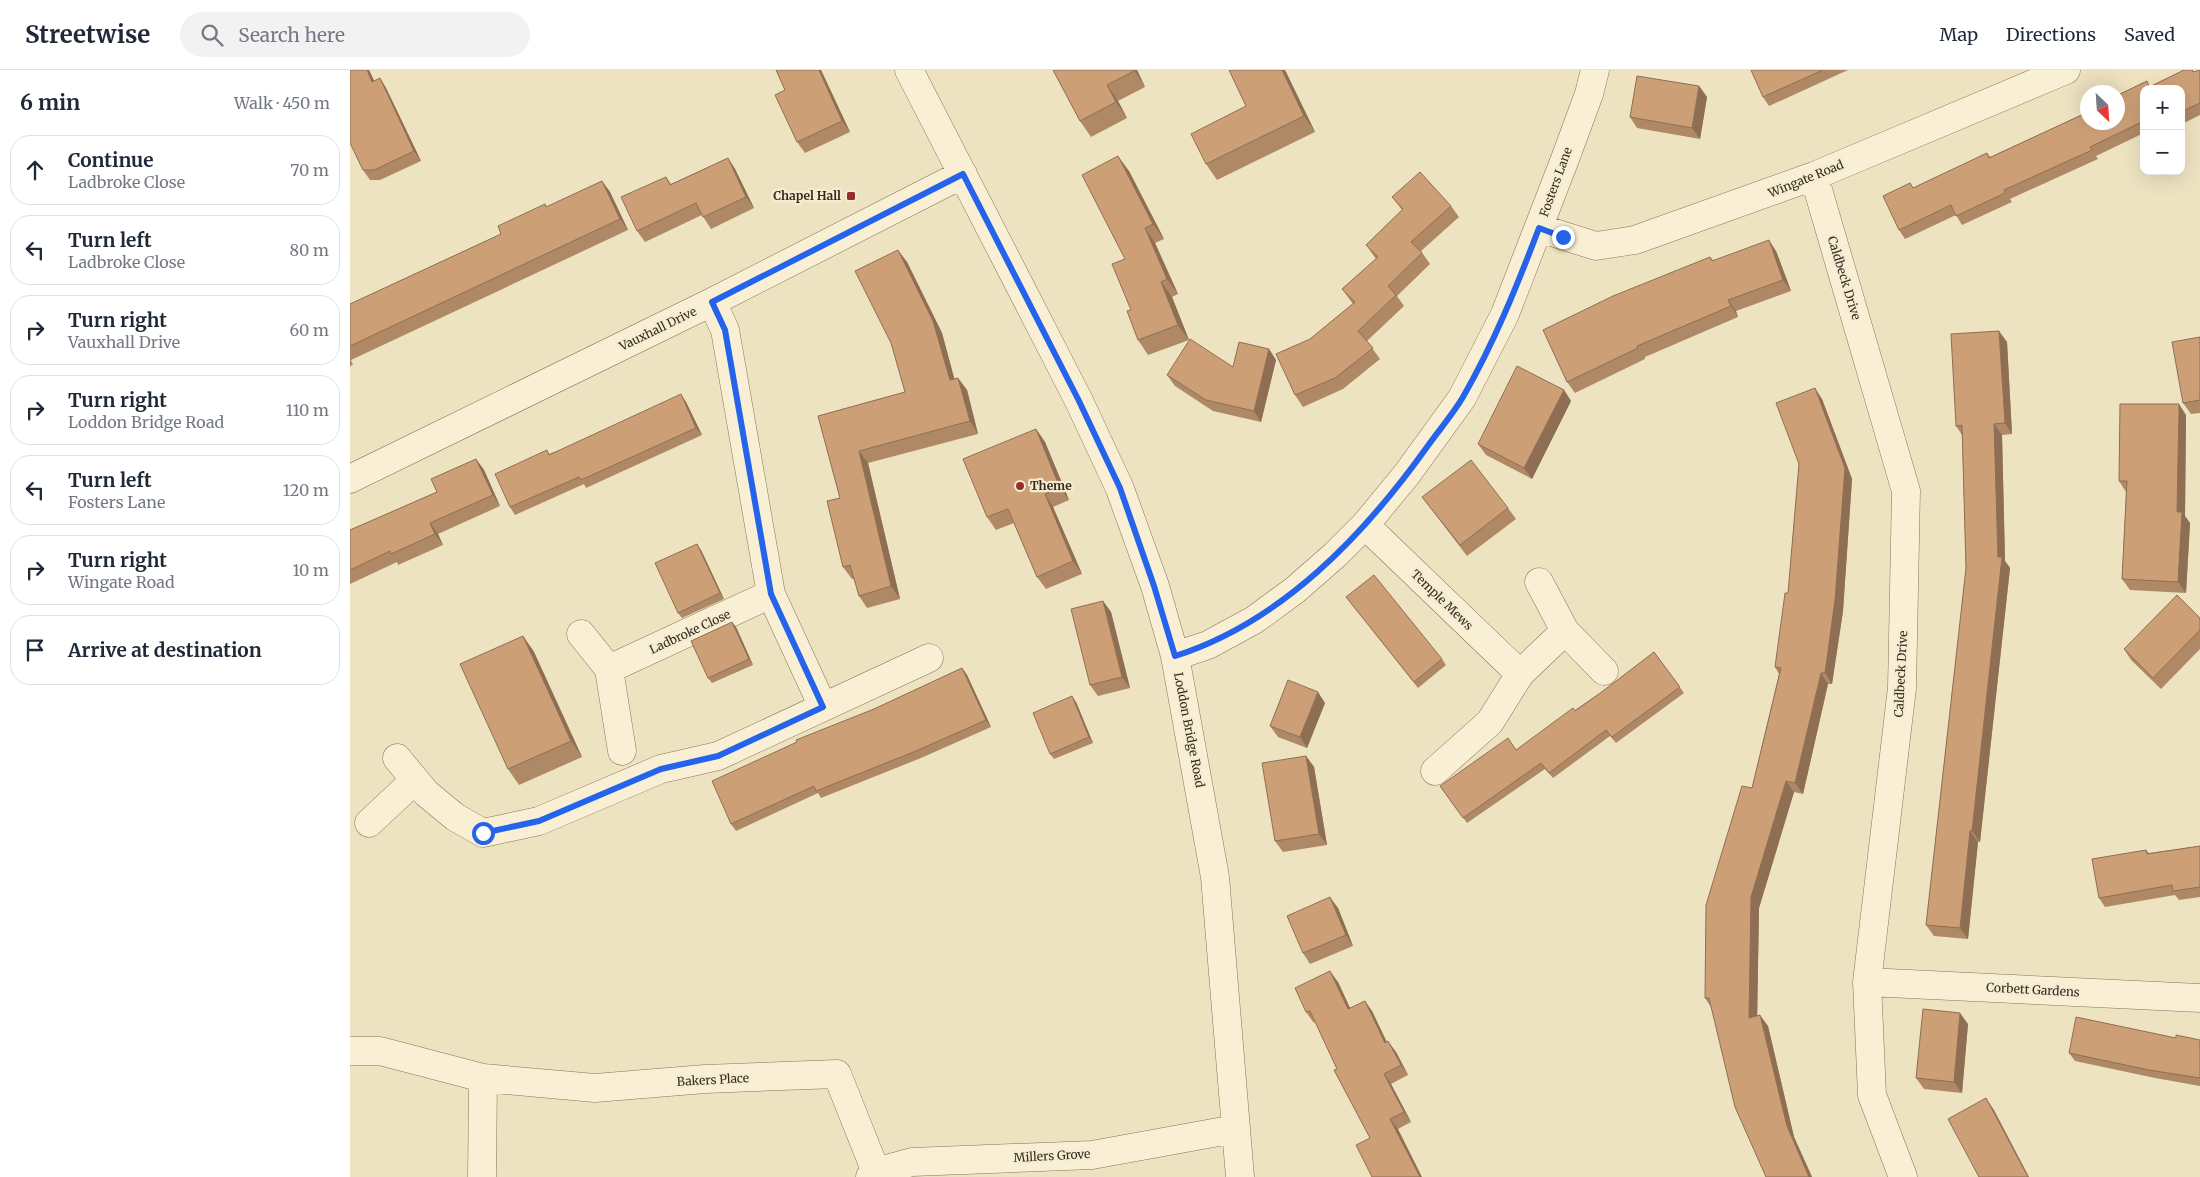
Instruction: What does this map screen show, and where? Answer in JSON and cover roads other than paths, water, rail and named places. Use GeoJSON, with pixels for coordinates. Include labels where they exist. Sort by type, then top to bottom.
{"type":"FeatureCollection","features":[{"type":"Feature","properties":{"kind":"street","name":"Loddon Bridge Road"},"geometry":{"type":"LineString","coordinates":[[909,70],[1079,401],[1120,488],[1154,586],[1175,656],[1216,877],[1240,1177]]}},
{"type":"Feature","properties":{"kind":"street","name":"Fosters Lane"},"geometry":{"type":"LineString","coordinates":[[1175,656],[1208,645],[1254,620],[1295,590],[1336,555],[1408,474],[1462,398],[1506,314],[1589,94],[1595,70]]}},
{"type":"Feature","properties":{"kind":"street","name":"Wingate Road"},"geometry":{"type":"LineString","coordinates":[[1539,228],[1596,246],[1635,240],[1814,176],[2066,70]]}},
{"type":"Feature","properties":{"kind":"street","name":"Vauxhall Drive"},"geometry":{"type":"LineString","coordinates":[[350,479],[712,302],[963,174]]}},
{"type":"Feature","properties":{"kind":"street","name":"Caldbeck Drive"},"geometry":{"type":"LineString","coordinates":[[1814,176],[1906,490],[1902,688],[1867,982],[1872,1095],[1903,1177]]}},
{"type":"Feature","properties":{"kind":"street"},"geometry":{"type":"LineString","coordinates":[[712,302],[725,330],[771,594],[823,707]]}},
{"type":"Feature","properties":{"kind":"street","name":"Temple Mews"},"geometry":{"type":"LineString","coordinates":[[1365,524],[1520,674]]}},
{"type":"Feature","properties":{"kind":"street"},"geometry":{"type":"LineString","coordinates":[[1539,582],[1565,631],[1604,671]]}},
{"type":"Feature","properties":{"kind":"street","name":"Ladbroke Close"},"geometry":{"type":"LineString","coordinates":[[610,669],[771,594]]}},
{"type":"Feature","properties":{"kind":"street"},"geometry":{"type":"LineString","coordinates":[[1435,771],[1490,722],[1520,674],[1565,631]]}},
{"type":"Feature","properties":{"kind":"street"},"geometry":{"type":"LineString","coordinates":[[581,634],[610,669],[622,751]]}},
{"type":"Feature","properties":{"kind":"street"},"geometry":{"type":"LineString","coordinates":[[397,758],[426,793],[455,818],[483,833],[539,821],[661,769],[718,756],[929,658]]}},
{"type":"Feature","properties":{"kind":"street"},"geometry":{"type":"LineString","coordinates":[[368,823],[415,780]]}},
{"type":"Feature","properties":{"kind":"street","name":"Corbett Gardens"},"geometry":{"type":"LineString","coordinates":[[1867,982],[2200,998]]}},
{"type":"Feature","properties":{"kind":"street","name":"Bakers Place"},"geometry":{"type":"LineString","coordinates":[[350,1052],[380,1051],[483,1078],[595,1088],[705,1079],[838,1074],[873,1175]]}},
{"type":"Feature","properties":{"kind":"street"},"geometry":{"type":"LineString","coordinates":[[482,1177],[483,1078]]}},
{"type":"Feature","properties":{"kind":"street","name":"Millers Grove"},"geometry":{"type":"LineString","coordinates":[[873,1175],[912,1162],[1092,1155],[1235,1129]]}},
{"type":"Feature","properties":{"kind":"place","name":"Chapel Hall"},"geometry":{"type":"Point","coordinates":[851,196]}},
{"type":"Feature","properties":{"kind":"place","name":"Theme"},"geometry":{"type":"Point","coordinates":[1020,486]}}]}
